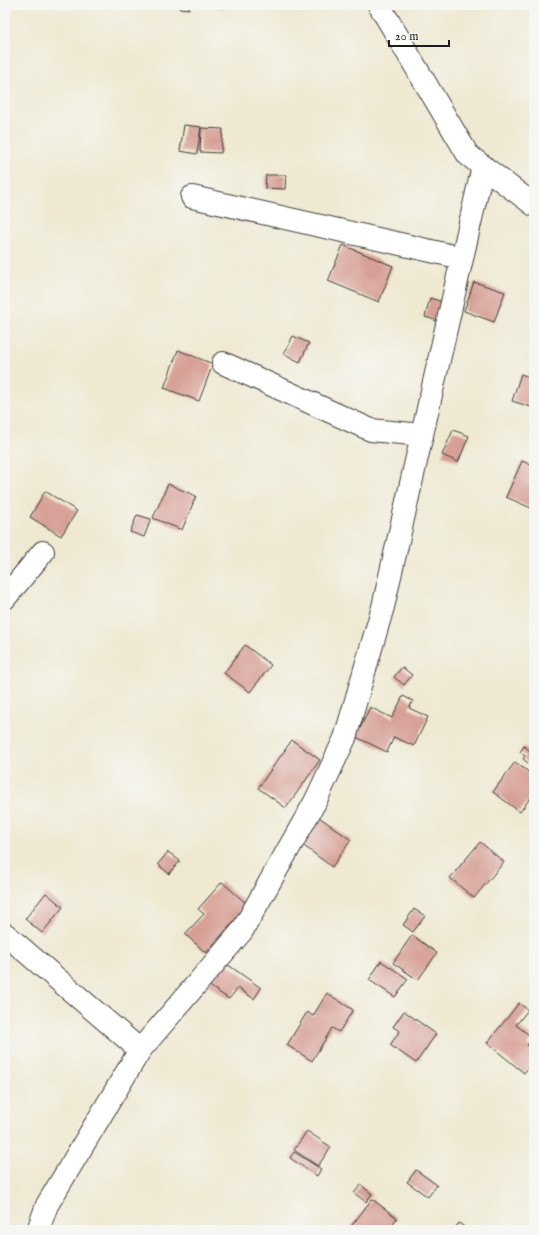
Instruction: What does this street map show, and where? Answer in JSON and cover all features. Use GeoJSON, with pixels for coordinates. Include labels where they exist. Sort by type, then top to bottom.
{"type":"FeatureCollection","features":[{"type":"Feature","properties":{"kind":"street"},"geometry":{"type":"LineString","coordinates":[[378,5],[468,155],[534,206]]}},
{"type":"Feature","properties":{"kind":"street"},"geometry":{"type":"LineString","coordinates":[[38,1230],[47,1205],[140,1050],[242,931],[315,802],[345,738],[382,607],[483,166]]}},
{"type":"Feature","properties":{"kind":"street"},"geometry":{"type":"LineString","coordinates":[[192,197],[462,258]]}},
{"type":"Feature","properties":{"kind":"street"},"geometry":{"type":"LineString","coordinates":[[223,363],[370,430],[422,435]]}},
{"type":"Feature","properties":{"kind":"street"},"geometry":{"type":"LineString","coordinates":[[5,598],[44,552]]}},
{"type":"Feature","properties":{"kind":"street"},"geometry":{"type":"LineString","coordinates":[[5,934],[140,1050]]}},
{"type":"Feature","properties":{"kind":"building"},"geometry":{"type":"Polygon","coordinates":[[[179,5],[189,5],[189,9],[179,8],[179,5]]]}},
{"type":"Feature","properties":{"kind":"building"},"geometry":{"type":"Polygon","coordinates":[[[199,5],[226,5],[225,8],[199,5]]]}},
{"type":"Feature","properties":{"kind":"building"},"geometry":{"type":"Polygon","coordinates":[[[184,125],[201,127],[197,154],[180,151],[184,125]]]}},
{"type":"Feature","properties":{"kind":"building"},"geometry":{"type":"Polygon","coordinates":[[[201,128],[223,129],[221,153],[200,152],[201,128]]]}},
{"type":"Feature","properties":{"kind":"building"},"geometry":{"type":"Polygon","coordinates":[[[266,175],[286,175],[285,189],[265,188],[266,175]]]}},
{"type":"Feature","properties":{"kind":"building"},"geometry":{"type":"Polygon","coordinates":[[[343,245],[393,266],[379,302],[328,281],[343,245]]]}},
{"type":"Feature","properties":{"kind":"building"},"geometry":{"type":"Polygon","coordinates":[[[474,282],[505,292],[494,322],[464,311],[474,282]]]}},
{"type":"Feature","properties":{"kind":"building"},"geometry":{"type":"Polygon","coordinates":[[[430,298],[450,304],[444,323],[425,317],[430,298]]]}},
{"type":"Feature","properties":{"kind":"building"},"geometry":{"type":"Polygon","coordinates":[[[293,336],[309,343],[300,362],[284,354],[293,336]]]}},
{"type":"Feature","properties":{"kind":"building"},"geometry":{"type":"Polygon","coordinates":[[[178,350],[213,364],[199,401],[164,388],[178,350]]]}},
{"type":"Feature","properties":{"kind":"building"},"geometry":{"type":"Polygon","coordinates":[[[521,374],[534,379],[534,408],[512,401],[521,374]]]}},
{"type":"Feature","properties":{"kind":"building"},"geometry":{"type":"Polygon","coordinates":[[[453,430],[469,436],[458,462],[442,455],[453,430]]]}},
{"type":"Feature","properties":{"kind":"building"},"geometry":{"type":"Polygon","coordinates":[[[522,461],[534,466],[534,501],[531,508],[506,497],[522,461]]]}},
{"type":"Feature","properties":{"kind":"building"},"geometry":{"type":"Polygon","coordinates":[[[168,484],[196,496],[182,530],[153,518],[168,484]]]}},
{"type":"Feature","properties":{"kind":"building"},"geometry":{"type":"Polygon","coordinates":[[[45,491],[77,511],[61,536],[30,517],[45,491]]]}},
{"type":"Feature","properties":{"kind":"building"},"geometry":{"type":"Polygon","coordinates":[[[137,515],[151,519],[144,537],[130,532],[137,515]]]}},
{"type":"Feature","properties":{"kind":"building"},"geometry":{"type":"Polygon","coordinates":[[[245,645],[271,665],[250,692],[224,673],[245,645]]]}},
{"type":"Feature","properties":{"kind":"building"},"geometry":{"type":"Polygon","coordinates":[[[402,667],[412,675],[404,685],[394,677],[402,667]]]}},
{"type":"Feature","properties":{"kind":"building"},"geometry":{"type":"Polygon","coordinates":[[[403,696],[413,701],[409,708],[428,717],[414,746],[394,737],[387,752],[356,737],[370,707],[392,718],[403,696]]]}},
{"type":"Feature","properties":{"kind":"building"},"geometry":{"type":"Polygon","coordinates":[[[292,740],[320,760],[286,808],[258,788],[292,740]]]}},
{"type":"Feature","properties":{"kind":"building"},"geometry":{"type":"Polygon","coordinates":[[[524,746],[530,751],[534,746],[534,768],[523,759],[525,756],[520,752],[524,746]]]}},
{"type":"Feature","properties":{"kind":"building"},"geometry":{"type":"Polygon","coordinates":[[[515,762],[534,776],[534,793],[520,812],[493,792],[515,762]]]}},
{"type":"Feature","properties":{"kind":"building"},"geometry":{"type":"Polygon","coordinates":[[[319,817],[351,840],[332,867],[300,843],[319,817]]]}},
{"type":"Feature","properties":{"kind":"building"},"geometry":{"type":"Polygon","coordinates":[[[480,842],[504,862],[474,898],[450,878],[480,842]]]}},
{"type":"Feature","properties":{"kind":"building"},"geometry":{"type":"Polygon","coordinates":[[[168,852],[180,861],[169,874],[158,864],[168,852]]]}},
{"type":"Feature","properties":{"kind":"building"},"geometry":{"type":"Polygon","coordinates":[[[222,882],[248,905],[206,953],[185,934],[204,914],[198,909],[222,882]]]}},
{"type":"Feature","properties":{"kind":"building"},"geometry":{"type":"Polygon","coordinates":[[[46,893],[63,907],[42,933],[25,919],[46,893]]]}},
{"type":"Feature","properties":{"kind":"building"},"geometry":{"type":"Polygon","coordinates":[[[414,909],[425,916],[413,932],[403,925],[414,909]]]}},
{"type":"Feature","properties":{"kind":"building"},"geometry":{"type":"Polygon","coordinates":[[[412,935],[437,953],[418,980],[393,963],[412,935]]]}},
{"type":"Feature","properties":{"kind":"building"},"geometry":{"type":"Polygon","coordinates":[[[381,961],[408,979],[395,997],[369,980],[381,961]]]}},
{"type":"Feature","properties":{"kind":"building"},"geometry":{"type":"Polygon","coordinates":[[[224,962],[261,988],[254,999],[238,988],[229,999],[208,985],[224,962]]]}},
{"type":"Feature","properties":{"kind":"building"},"geometry":{"type":"Polygon","coordinates":[[[327,993],[353,1010],[339,1032],[332,1028],[312,1061],[287,1045],[307,1012],[313,1016],[327,993]]]}},
{"type":"Feature","properties":{"kind":"building"},"geometry":{"type":"Polygon","coordinates":[[[519,1003],[528,1010],[516,1025],[533,1038],[527,1045],[534,1051],[534,1060],[524,1073],[487,1043],[519,1003]]]}},
{"type":"Feature","properties":{"kind":"building"},"geometry":{"type":"Polygon","coordinates":[[[404,1011],[436,1034],[416,1063],[390,1045],[400,1031],[393,1027],[404,1011]]]}},
{"type":"Feature","properties":{"kind":"building"},"geometry":{"type":"Polygon","coordinates":[[[307,1131],[331,1147],[318,1166],[294,1150],[307,1131]]]}},
{"type":"Feature","properties":{"kind":"building"},"geometry":{"type":"Polygon","coordinates":[[[294,1152],[321,1169],[317,1176],[290,1158],[294,1152]]]}},
{"type":"Feature","properties":{"kind":"building"},"geometry":{"type":"Polygon","coordinates":[[[416,1170],[437,1185],[428,1197],[407,1182],[416,1170]]]}},
{"type":"Feature","properties":{"kind":"building"},"geometry":{"type":"Polygon","coordinates":[[[361,1185],[372,1194],[366,1202],[354,1193],[361,1185]]]}},
{"type":"Feature","properties":{"kind":"building"},"geometry":{"type":"Polygon","coordinates":[[[372,1199],[397,1218],[388,1230],[350,1230],[349,1229],[372,1199]]]}},
{"type":"Feature","properties":{"kind":"building"},"geometry":{"type":"Polygon","coordinates":[[[459,1223],[468,1230],[453,1230],[459,1223]]]}}]}
